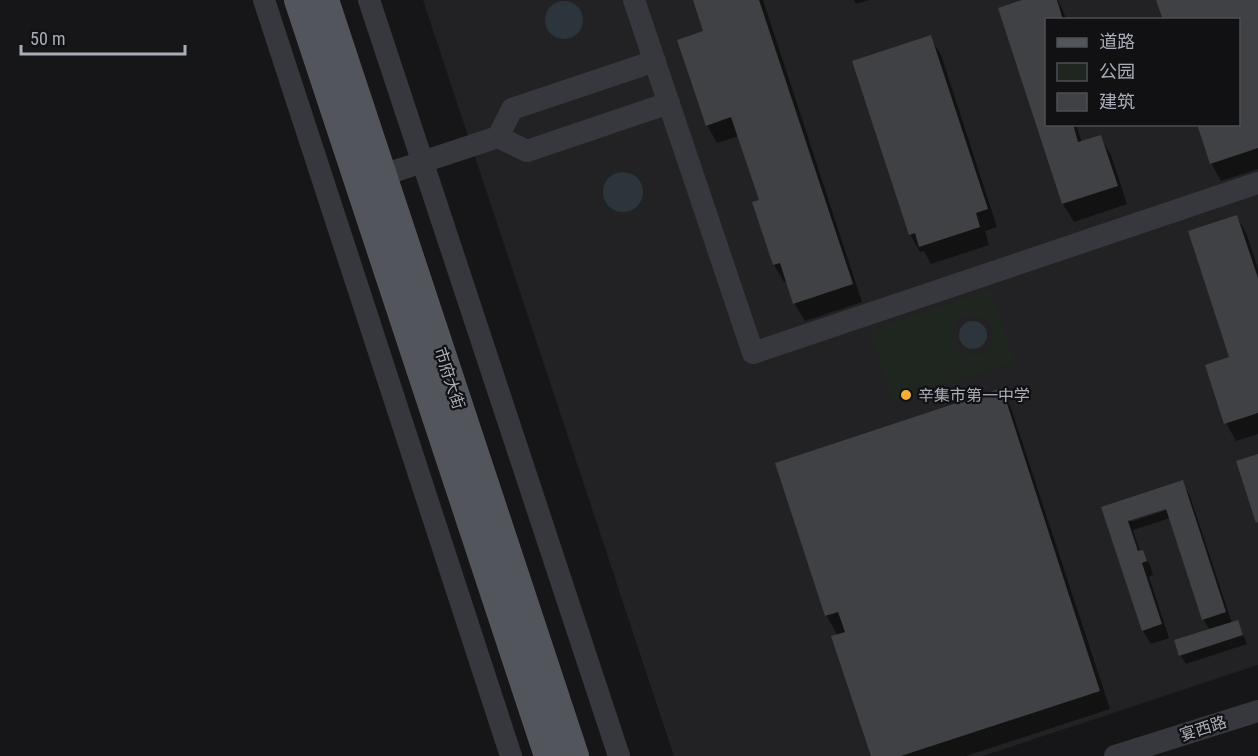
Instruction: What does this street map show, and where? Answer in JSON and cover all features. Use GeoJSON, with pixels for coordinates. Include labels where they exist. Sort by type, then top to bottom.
{"type":"FeatureCollection","features":[{"type":"Feature","properties":{"kind":"main road","name":"市府大街"},"geometry":{"type":"LineString","coordinates":[[298,0],[548,756]]}},
{"type":"Feature","properties":{"kind":"main road","name":"市府大街"},"geometry":{"type":"LineString","coordinates":[[326,0],[575,756]]}},
{"type":"Feature","properties":{"kind":"street"},"geometry":{"type":"LineString","coordinates":[[264,0],[512,756]]}},
{"type":"Feature","properties":{"kind":"street"},"geometry":{"type":"LineString","coordinates":[[369,0],[619,756]]}},
{"type":"Feature","properties":{"kind":"street"},"geometry":{"type":"LineString","coordinates":[[634,0],[753,353],[1258,183]]}},
{"type":"Feature","properties":{"kind":"street"},"geometry":{"type":"LineString","coordinates":[[383,175],[498,136],[512,109],[655,61]]}},
{"type":"Feature","properties":{"kind":"street"},"geometry":{"type":"LineString","coordinates":[[498,136],[527,151],[669,103]]}},
{"type":"Feature","properties":{"kind":"street","name":"宴西路"},"geometry":{"type":"LineString","coordinates":[[1115,756],[1258,711]]}},
{"type":"Feature","properties":{"kind":"shaded area","name":"辛集市第一中学"},"geometry":{"type":"Polygon","coordinates":[[[423,0],[1258,0],[1258,665],[983,756],[674,756],[423,0]]]}},
{"type":"Feature","properties":{"kind":"shaded area"},"geometry":{"type":"Polygon","coordinates":[[[564,1],[577,7],[583,20],[577,33],[564,39],[551,33],[545,20],[551,7],[564,1]]]}},
{"type":"Feature","properties":{"kind":"shaded area"},"geometry":{"type":"Polygon","coordinates":[[[623,172],[637,178],[643,192],[637,206],[623,212],[609,206],[603,192],[609,178],[623,172]]]}},
{"type":"Feature","properties":{"kind":"shaded area"},"geometry":{"type":"Polygon","coordinates":[[[973,321],[983,325],[987,335],[983,345],[973,349],[963,345],[959,335],[963,325],[973,321]]]}},
{"type":"Feature","properties":{"kind":"green space"},"geometry":{"type":"Polygon","coordinates":[[[990,289],[1015,361],[894,401],[870,330],[990,289]],[[969,315],[957,323],[953,332],[954,341],[968,354],[977,355],[986,351],[992,341],[993,330],[984,319],[969,315]]]}},
{"type":"Feature","properties":{"kind":"building"},"geometry":{"type":"Polygon","coordinates":[[[693,0],[759,0],[853,284],[793,304],[780,263],[773,265],[752,202],[759,200],[731,117],[706,126],[677,40],[703,31],[693,0]]]}},
{"type":"Feature","properties":{"kind":"building"},"geometry":{"type":"Polygon","coordinates":[[[1022,0],[1057,0],[1062,18],[1045,18],[1045,126],[1074,126],[1078,142],[1101,135],[1118,186],[1062,204],[998,8],[1022,0]]]}},
{"type":"Feature","properties":{"kind":"building"},"geometry":{"type":"Polygon","coordinates":[[[1156,0],[1258,0],[1258,148],[1210,164],[1198,126],[1240,126],[1240,18],[1162,18],[1156,0]]]}},
{"type":"Feature","properties":{"kind":"building"},"geometry":{"type":"Polygon","coordinates":[[[931,35],[988,209],[976,213],[980,227],[919,247],[915,233],[909,235],[852,61],[931,35]]]}},
{"type":"Feature","properties":{"kind":"building"},"geometry":{"type":"Polygon","coordinates":[[[1237,215],[1258,278],[1258,413],[1224,424],[1205,365],[1229,357],[1188,231],[1237,215]]]}},
{"type":"Feature","properties":{"kind":"building"},"geometry":{"type":"Polygon","coordinates":[[[1002,388],[1100,691],[901,756],[871,756],[831,636],[845,632],[838,612],[825,616],[775,463],[1002,388]]]}},
{"type":"Feature","properties":{"kind":"building"},"geometry":{"type":"Polygon","coordinates":[[[1258,454],[1258,522],[1256,523],[1236,461],[1258,454]]]}},
{"type":"Feature","properties":{"kind":"building"},"geometry":{"type":"Polygon","coordinates":[[[1183,480],[1226,612],[1202,620],[1166,509],[1128,521],[1138,551],[1143,550],[1147,561],[1142,563],[1162,624],[1142,631],[1101,507],[1183,480]]]}},
{"type":"Feature","properties":{"kind":"building"},"geometry":{"type":"Polygon","coordinates":[[[1238,620],[1243,635],[1179,656],[1174,640],[1238,620]]]}},
{"type":"Feature","properties":{"kind":"place","name":"辛集市第一中学"},"geometry":{"type":"Point","coordinates":[906,395]}}]}
